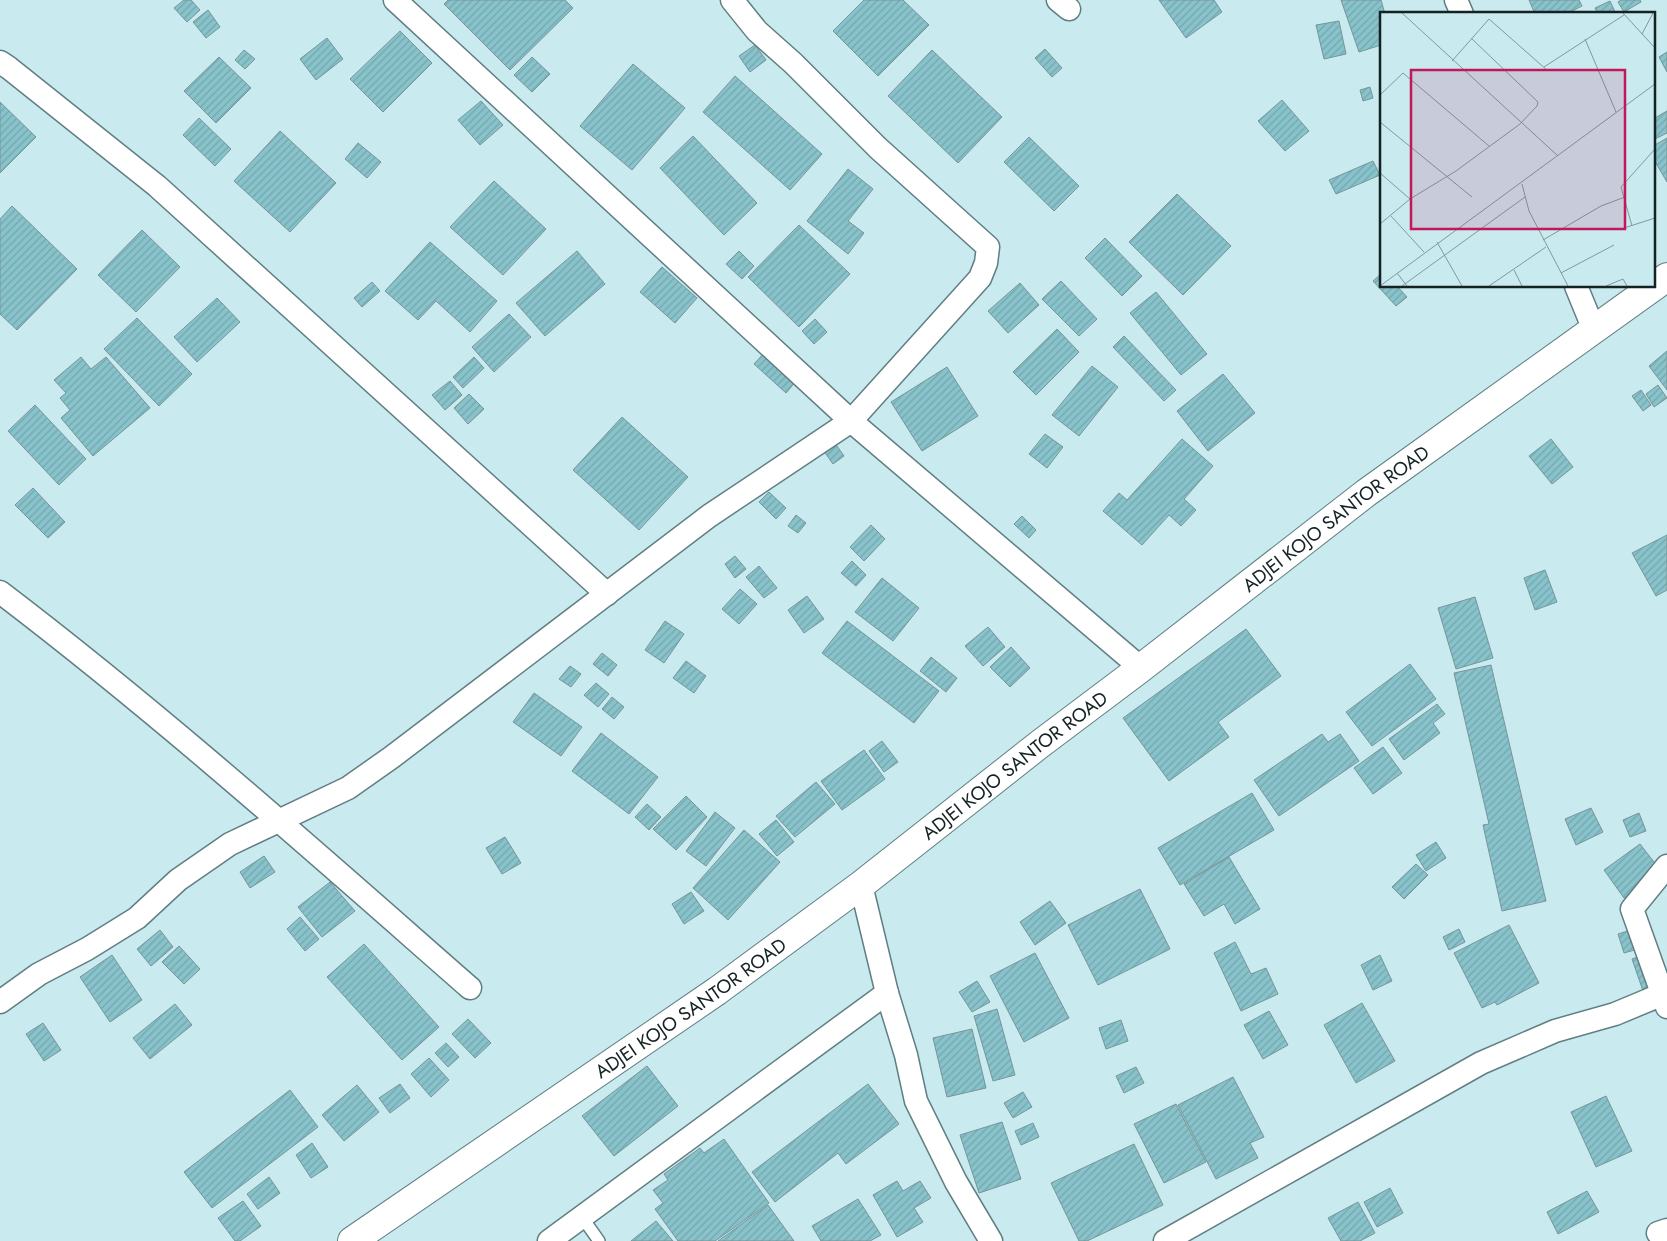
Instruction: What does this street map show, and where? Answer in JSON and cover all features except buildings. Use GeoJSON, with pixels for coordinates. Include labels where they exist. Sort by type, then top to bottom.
{"type":"FeatureCollection","features":[{"type":"Feature","properties":{"kind":"street"},"geometry":{"type":"LineString","coordinates":[[394,0],[851,421],[1141,668]]}},
{"type":"Feature","properties":{"kind":"street"},"geometry":{"type":"LineString","coordinates":[[0,1002],[39,974],[88,949],[137,918],[178,880],[230,844],[348,788],[392,758],[709,516],[851,421],[980,278],[986,263],[988,247],[878,148],[793,63],[757,31],[732,0]]}},
{"type":"Feature","properties":{"kind":"street"},"geometry":{"type":"LineString","coordinates":[[1456,0],[1461,12]]}},
{"type":"Feature","properties":{"kind":"street"},"geometry":{"type":"LineString","coordinates":[[0,62],[157,186],[607,594]]}},
{"type":"Feature","properties":{"kind":"street","name":"ADJEI KOJO SANTOR ROAD"},"geometry":{"type":"LineString","coordinates":[[1654,286],[1667,277]]}},
{"type":"Feature","properties":{"kind":"street"},"geometry":{"type":"LineString","coordinates":[[1577,288],[1594,330]]}},
{"type":"Feature","properties":{"kind":"street","name":"ADJEI KOJO SANTOR ROAD"},"geometry":{"type":"LineString","coordinates":[[352,1241],[717,991],[861,885],[1032,750],[1366,493],[1652,288]]}},
{"type":"Feature","properties":{"kind":"street"},"geometry":{"type":"LineString","coordinates":[[0,592],[65,641],[278,820],[470,988]]}},
{"type":"Feature","properties":{"kind":"street"},"geometry":{"type":"LineString","coordinates":[[1165,1241],[1481,1063],[1555,1031],[1665,1000],[1632,909],[1667,866]]}},
{"type":"Feature","properties":{"kind":"street"},"geometry":{"type":"LineString","coordinates":[[861,885],[887,993],[906,1055],[916,1101],[956,1182],[991,1241]]}},
{"type":"Feature","properties":{"kind":"street"},"geometry":{"type":"LineString","coordinates":[[549,1241],[887,993]]}},
{"type":"Feature","properties":{"kind":"lane"},"geometry":{"type":"LineString","coordinates":[[582,1217],[599,1241]]}}]}
